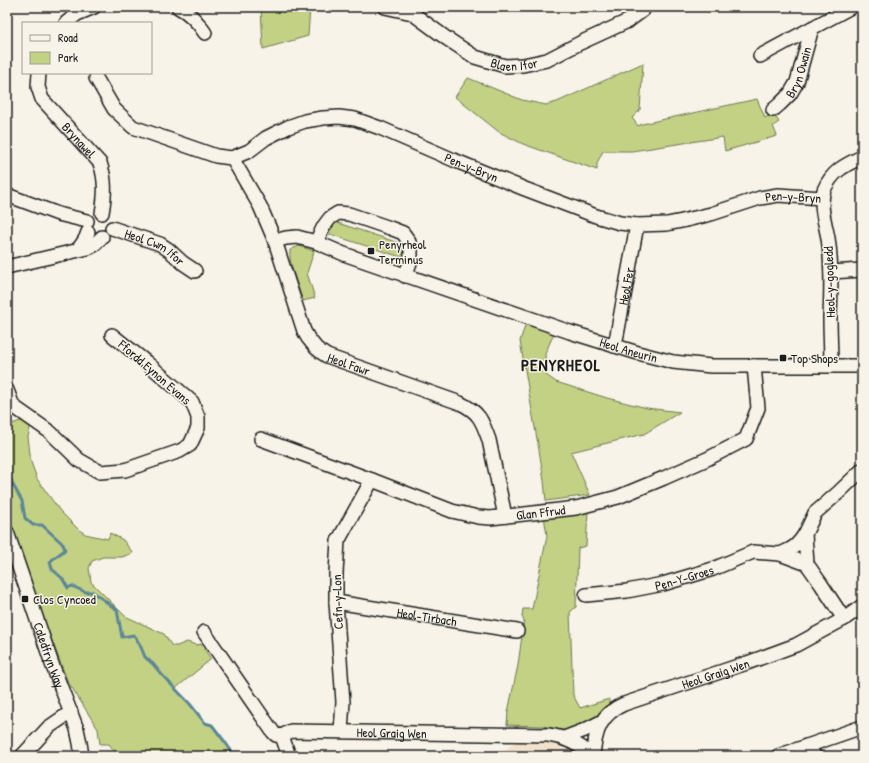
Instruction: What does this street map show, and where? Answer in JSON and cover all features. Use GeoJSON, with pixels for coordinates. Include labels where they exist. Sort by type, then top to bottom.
{"type":"FeatureCollection","features":[{"type":"Feature","properties":{"kind":"street"},"geometry":{"type":"LineString","coordinates":[[67,22],[77,14],[94,7]]}},
{"type":"Feature","properties":{"kind":"street"},"geometry":{"type":"LineString","coordinates":[[178,7],[191,15],[205,33]]}},
{"type":"Feature","properties":{"kind":"street","name":"Blaen Ifor"},"geometry":{"type":"LineString","coordinates":[[384,7],[415,10],[446,38],[475,57],[505,66],[523,65],[547,60],[628,21],[643,10],[644,7]]}},
{"type":"Feature","properties":{"kind":"street","name":"Bryn Owain"},"geometry":{"type":"LineString","coordinates":[[760,56],[852,7]]}},
{"type":"Feature","properties":{"kind":"street","name":"Bryn Owain"},"geometry":{"type":"LineString","coordinates":[[773,110],[790,94],[797,82],[812,28]]}},
{"type":"Feature","properties":{"kind":"street","name":"Brynawel"},"geometry":{"type":"LineString","coordinates":[[38,74],[38,87],[42,99],[100,163],[103,170],[105,190],[102,213]]}},
{"type":"Feature","properties":{"kind":"street"},"geometry":{"type":"LineString","coordinates":[[96,78],[114,109],[133,127],[216,156],[232,158]]}},
{"type":"Feature","properties":{"kind":"street","name":"Pen-y-Bryn"},"geometry":{"type":"LineString","coordinates":[[232,158],[249,151],[266,138],[288,127],[305,121],[339,117],[355,119],[380,128],[470,167],[596,216],[620,223],[637,225],[667,224],[697,218],[760,198],[778,194],[822,198],[827,184],[836,172],[843,166],[862,157]]}},
{"type":"Feature","properties":{"kind":"street","name":"Heol Fawr"},"geometry":{"type":"LineString","coordinates":[[232,158],[260,206],[275,241],[304,331],[312,343],[327,356],[460,402],[473,410],[485,428],[489,440],[505,516]]}},
{"type":"Feature","properties":{"kind":"street"},"geometry":{"type":"LineString","coordinates":[[7,195],[88,226],[95,237],[102,237]]}},
{"type":"Feature","properties":{"kind":"street","name":"Heol-y-gogledd"},"geometry":{"type":"LineString","coordinates":[[822,198],[830,250],[831,366]]}},
{"type":"Feature","properties":{"kind":"street"},"geometry":{"type":"LineString","coordinates":[[7,267],[88,248],[94,245],[102,237],[107,235],[112,228],[109,216],[97,212],[90,216],[86,238],[77,250]]}},
{"type":"Feature","properties":{"kind":"street"},"geometry":{"type":"LineString","coordinates":[[316,242],[330,218],[338,213],[349,214],[390,228],[403,233],[411,247],[410,263],[406,276]]}},
{"type":"Feature","properties":{"kind":"street","name":"Heol Fer"},"geometry":{"type":"LineString","coordinates":[[614,346],[637,225]]}},
{"type":"Feature","properties":{"kind":"street","name":"Heol Cwm Ifor"},"geometry":{"type":"LineString","coordinates":[[112,228],[160,244],[195,271]]}},
{"type":"Feature","properties":{"kind":"street","name":"Heol Aneurin"},"geometry":{"type":"LineString","coordinates":[[275,241],[297,237],[316,242],[344,254],[406,276],[570,332],[673,362],[711,366],[862,366]]}},
{"type":"Feature","properties":{"kind":"street"},"geometry":{"type":"LineString","coordinates":[[831,272],[862,270]]}},
{"type":"Feature","properties":{"kind":"street","name":"Ffordd Eynon Evans"},"geometry":{"type":"LineString","coordinates":[[10,409],[50,432],[79,460],[100,472],[125,470],[180,451],[190,445],[198,428],[198,417],[192,402],[112,335]]}},
{"type":"Feature","properties":{"kind":"street","name":"Glan Ffrwd"},"geometry":{"type":"LineString","coordinates":[[261,439],[372,480],[452,512],[490,518],[576,508],[618,497],[707,459],[746,439],[758,408],[754,366]]}},
{"type":"Feature","properties":{"kind":"street"},"geometry":{"type":"LineString","coordinates":[[7,390],[10,409]]}},
{"type":"Feature","properties":{"kind":"street"},"geometry":{"type":"LineString","coordinates":[[780,554],[792,549],[799,543],[815,513],[862,470]]}},
{"type":"Feature","properties":{"kind":"street","name":"Cefn-y-Lon"},"geometry":{"type":"LineString","coordinates":[[341,731],[343,702],[336,602],[338,541],[372,480]]}},
{"type":"Feature","properties":{"kind":"street","name":"Caledfryn Way"},"geometry":{"type":"LineString","coordinates":[[7,532],[11,557],[28,596],[71,712],[77,729],[82,756]]}},
{"type":"Feature","properties":{"kind":"street"},"geometry":{"type":"LineString","coordinates":[[805,534],[807,564],[844,619]]}},
{"type":"Feature","properties":{"kind":"street","name":"Pen-Y-Groes"},"geometry":{"type":"LineString","coordinates":[[586,595],[627,591],[663,584],[713,569],[753,552],[780,554],[807,564]]}},
{"type":"Feature","properties":{"kind":"street","name":"Heol-Tirbach"},"geometry":{"type":"LineString","coordinates":[[336,602],[518,631]]}},
{"type":"Feature","properties":{"kind":"street","name":"Heol Graig Wen"},"geometry":{"type":"LineString","coordinates":[[282,736],[291,731],[548,735],[564,738],[581,746],[593,756],[595,738],[601,722],[612,710],[617,707],[796,646],[844,619],[862,606]]}},
{"type":"Feature","properties":{"kind":"street"},"geometry":{"type":"LineString","coordinates":[[204,632],[273,732],[276,735],[282,736],[289,756]]}},
{"type":"Feature","properties":{"kind":"street"},"geometry":{"type":"LineString","coordinates":[[22,756],[49,727],[71,712]]}},
{"type":"Feature","properties":{"kind":"street"},"geometry":{"type":"LineString","coordinates":[[564,738],[601,722]]}},
{"type":"Feature","properties":{"kind":"street"},"geometry":{"type":"LineString","coordinates":[[778,756],[811,751],[862,727]]}},
{"type":"Feature","properties":{"kind":"shaded area"},"geometry":{"type":"Polygon","coordinates":[[[517,741],[555,742],[584,756],[497,756],[517,741]]]}},
{"type":"Feature","properties":{"kind":"green space"},"geometry":{"type":"Polygon","coordinates":[[[261,7],[310,7],[308,36],[263,49],[261,7]]]}},
{"type":"Feature","properties":{"kind":"green space"},"geometry":{"type":"Polygon","coordinates":[[[643,63],[640,110],[632,118],[638,126],[757,99],[765,118],[773,113],[779,122],[773,126],[777,136],[725,151],[723,137],[632,151],[603,151],[597,163],[597,170],[523,144],[499,132],[455,97],[468,78],[522,100],[546,105],[557,102],[643,63]]]}},
{"type":"Feature","properties":{"kind":"green space"},"geometry":{"type":"Polygon","coordinates":[[[335,222],[405,245],[407,259],[326,233],[335,222]]]}},
{"type":"Feature","properties":{"kind":"green space"},"geometry":{"type":"Polygon","coordinates":[[[299,246],[314,251],[307,273],[315,298],[303,301],[292,269],[290,256],[290,250],[299,246]]]}},
{"type":"Feature","properties":{"kind":"green space"},"geometry":{"type":"Polygon","coordinates":[[[526,323],[554,333],[545,354],[546,375],[556,382],[607,398],[647,408],[680,412],[644,434],[571,452],[590,495],[546,501],[539,450],[520,341],[526,323]]]}},
{"type":"Feature","properties":{"kind":"green space"},"geometry":{"type":"Polygon","coordinates":[[[20,421],[31,423],[28,437],[31,462],[37,479],[60,511],[85,534],[108,539],[110,533],[123,540],[133,553],[122,557],[103,557],[92,561],[89,568],[91,582],[125,616],[164,634],[172,646],[177,646],[187,642],[196,645],[201,644],[211,659],[175,689],[205,722],[212,725],[235,756],[118,756],[109,744],[100,744],[98,729],[67,680],[29,585],[7,509],[7,426],[20,421]]]}},
{"type":"Feature","properties":{"kind":"green space"},"geometry":{"type":"Polygon","coordinates":[[[588,511],[586,546],[578,548],[576,607],[570,612],[573,695],[580,708],[609,699],[609,706],[595,720],[568,731],[543,726],[507,725],[508,712],[518,665],[524,621],[522,617],[523,609],[532,609],[547,536],[544,516],[588,511]]]}},
{"type":"Feature","properties":{"kind":"waterway"},"geometry":{"type":"LineString","coordinates":[[7,469],[13,485],[22,501],[25,518],[33,525],[42,525],[63,544],[65,550],[50,562],[52,569],[62,578],[68,588],[72,586],[85,592],[93,592],[117,610],[122,637],[134,635],[145,657],[190,704],[205,723],[212,725],[235,756]]}},
{"type":"Feature","properties":{"kind":"place","name":"Penyrheol Terminus"},"geometry":{"type":"Point","coordinates":[371,251]}},
{"type":"Feature","properties":{"kind":"place","name":"Top Shops"},"geometry":{"type":"Point","coordinates":[783,358]}},
{"type":"Feature","properties":{"kind":"place","name":"Clos Cyncoed"},"geometry":{"type":"Point","coordinates":[25,599]}},
{"type":"Feature","properties":{"kind":"district","name":"PENYRHEOL"},"geometry":{"type":"Point","coordinates":[561,365]}}]}
